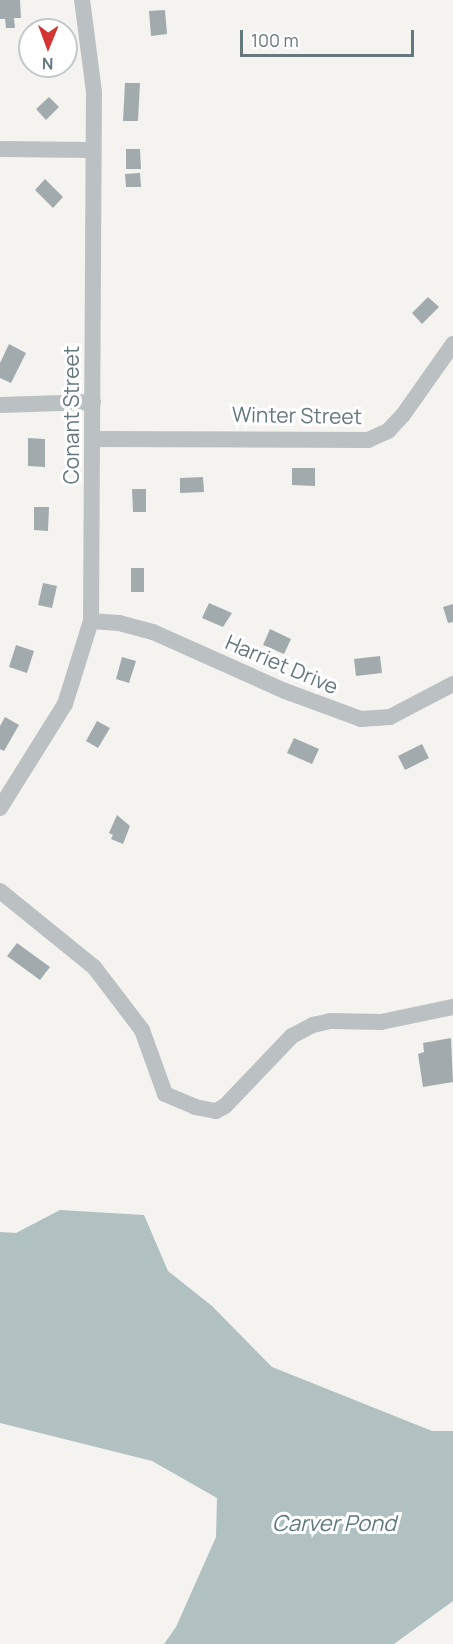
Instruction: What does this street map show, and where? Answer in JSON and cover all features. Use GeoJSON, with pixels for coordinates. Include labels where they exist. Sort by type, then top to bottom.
{"type":"FeatureCollection","features":[{"type":"Feature","properties":{"kind":"street","name":"Conant Street"},"geometry":{"type":"LineString","coordinates":[[0,808],[65,704],[91,621],[94,439],[93,64],[82,0]]}},
{"type":"Feature","properties":{"kind":"street"},"geometry":{"type":"LineString","coordinates":[[0,149],[93,150]]}},
{"type":"Feature","properties":{"kind":"street","name":"Winter Street"},"geometry":{"type":"LineString","coordinates":[[94,439],[367,440],[388,431],[403,415],[453,344]]}},
{"type":"Feature","properties":{"kind":"street"},"geometry":{"type":"LineString","coordinates":[[0,405],[93,402]]}},
{"type":"Feature","properties":{"kind":"street","name":"Harriet Drive"},"geometry":{"type":"LineString","coordinates":[[91,621],[119,623],[153,632],[285,691],[361,719],[390,717],[453,684]]}},
{"type":"Feature","properties":{"kind":"street"},"geometry":{"type":"LineString","coordinates":[[0,891],[94,967],[142,1030],[165,1094],[195,1107],[216,1111],[225,1106],[292,1036],[313,1025],[331,1021],[381,1022],[453,1007]]}},
{"type":"Feature","properties":{"kind":"water","name":"Carver Pond"},"geometry":{"type":"Polygon","coordinates":[[[60,1210],[144,1215],[168,1271],[212,1306],[272,1367],[432,1431],[453,1431],[453,1601],[394,1644],[164,1644],[176,1627],[216,1537],[217,1498],[152,1461],[0,1423],[0,1232],[16,1233],[60,1210]]]}},
{"type":"Feature","properties":{"kind":"building"},"geometry":{"type":"Polygon","coordinates":[[[0,0],[20,0],[21,18],[14,18],[15,28],[6,28],[5,19],[0,19],[0,0]]]}},
{"type":"Feature","properties":{"kind":"building"},"geometry":{"type":"Polygon","coordinates":[[[165,10],[167,34],[151,36],[149,11],[165,10]]]}},
{"type":"Feature","properties":{"kind":"building"},"geometry":{"type":"Polygon","coordinates":[[[125,83],[140,83],[138,121],[123,121],[125,83]]]}},
{"type":"Feature","properties":{"kind":"building"},"geometry":{"type":"Polygon","coordinates":[[[49,97],[59,107],[46,120],[36,109],[49,97]]]}},
{"type":"Feature","properties":{"kind":"building"},"geometry":{"type":"Polygon","coordinates":[[[126,149],[140,149],[141,169],[126,169],[126,149]]]}},
{"type":"Feature","properties":{"kind":"building"},"geometry":{"type":"Polygon","coordinates":[[[140,173],[141,187],[126,187],[125,174],[140,173]]]}},
{"type":"Feature","properties":{"kind":"building"},"geometry":{"type":"Polygon","coordinates":[[[45,179],[63,197],[53,208],[35,190],[45,179]]]}},
{"type":"Feature","properties":{"kind":"building"},"geometry":{"type":"Polygon","coordinates":[[[428,297],[439,307],[422,324],[412,313],[428,297]]]}},
{"type":"Feature","properties":{"kind":"building"},"geometry":{"type":"Polygon","coordinates":[[[9,344],[26,353],[11,383],[0,378],[0,363],[9,344]]]}},
{"type":"Feature","properties":{"kind":"building"},"geometry":{"type":"Polygon","coordinates":[[[28,438],[45,439],[45,467],[28,466],[28,438]]]}},
{"type":"Feature","properties":{"kind":"building"},"geometry":{"type":"Polygon","coordinates":[[[292,468],[315,468],[315,486],[292,485],[292,468]]]}},
{"type":"Feature","properties":{"kind":"building"},"geometry":{"type":"Polygon","coordinates":[[[203,477],[204,492],[180,493],[180,478],[203,477]]]}},
{"type":"Feature","properties":{"kind":"building"},"geometry":{"type":"Polygon","coordinates":[[[132,489],[146,489],[146,512],[133,512],[132,489]]]}},
{"type":"Feature","properties":{"kind":"building"},"geometry":{"type":"Polygon","coordinates":[[[34,507],[49,507],[48,531],[34,530],[34,507]]]}},
{"type":"Feature","properties":{"kind":"building"},"geometry":{"type":"Polygon","coordinates":[[[131,568],[144,568],[144,592],[131,592],[131,568]]]}},
{"type":"Feature","properties":{"kind":"building"},"geometry":{"type":"Polygon","coordinates":[[[43,583],[57,586],[52,608],[38,605],[43,583]]]}},
{"type":"Feature","properties":{"kind":"building"},"geometry":{"type":"Polygon","coordinates":[[[209,603],[232,613],[223,627],[202,618],[209,603]]]}},
{"type":"Feature","properties":{"kind":"building"},"geometry":{"type":"Polygon","coordinates":[[[453,604],[453,622],[448,623],[443,607],[453,604]]]}},
{"type":"Feature","properties":{"kind":"building"},"geometry":{"type":"Polygon","coordinates":[[[270,629],[291,639],[284,654],[263,645],[270,629]]]}},
{"type":"Feature","properties":{"kind":"building"},"geometry":{"type":"Polygon","coordinates":[[[16,645],[34,651],[27,673],[9,667],[16,645]]]}},
{"type":"Feature","properties":{"kind":"building"},"geometry":{"type":"Polygon","coordinates":[[[380,656],[382,673],[356,676],[354,659],[380,656]]]}},
{"type":"Feature","properties":{"kind":"building"},"geometry":{"type":"Polygon","coordinates":[[[122,657],[136,661],[129,683],[116,679],[122,657]]]}},
{"type":"Feature","properties":{"kind":"building"},"geometry":{"type":"Polygon","coordinates":[[[5,717],[19,725],[4,751],[0,749],[0,726],[5,717]]]}},
{"type":"Feature","properties":{"kind":"building"},"geometry":{"type":"Polygon","coordinates":[[[97,721],[110,728],[98,748],[86,741],[97,721]]]}},
{"type":"Feature","properties":{"kind":"building"},"geometry":{"type":"Polygon","coordinates":[[[294,738],[319,749],[312,764],[287,753],[294,738]]]}},
{"type":"Feature","properties":{"kind":"building"},"geometry":{"type":"Polygon","coordinates":[[[422,744],[429,758],[405,770],[398,756],[422,744]]]}},
{"type":"Feature","properties":{"kind":"building"},"geometry":{"type":"Polygon","coordinates":[[[117,815],[130,826],[123,844],[111,839],[113,835],[109,833],[117,815]]]}},
{"type":"Feature","properties":{"kind":"building"},"geometry":{"type":"Polygon","coordinates":[[[17,943],[50,967],[40,980],[7,956],[17,943]]]}},
{"type":"Feature","properties":{"kind":"building"},"geometry":{"type":"Polygon","coordinates":[[[451,1038],[453,1082],[423,1087],[418,1054],[424,1052],[423,1043],[451,1038]]]}}]}
